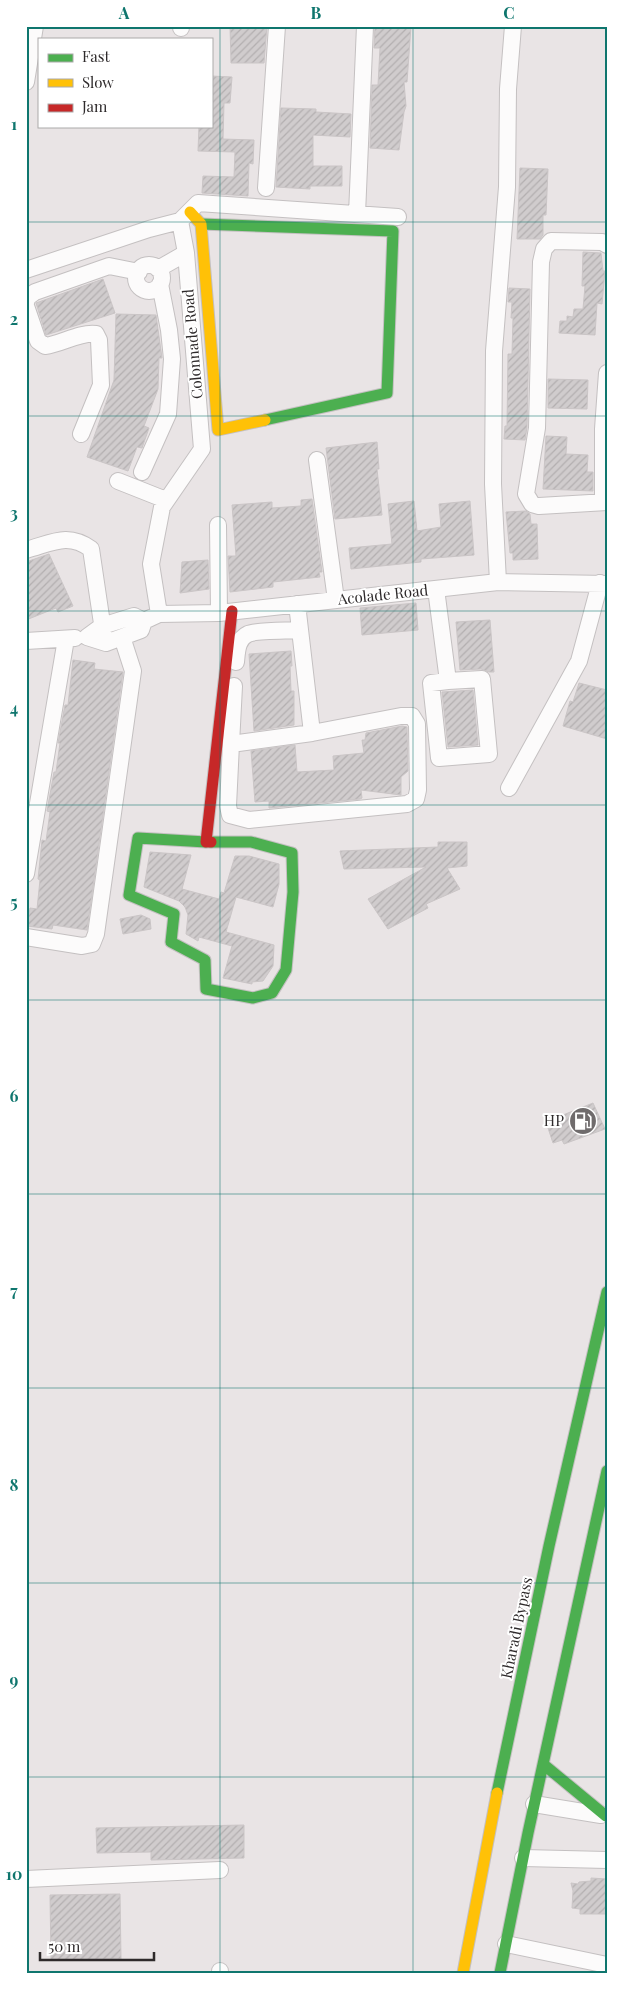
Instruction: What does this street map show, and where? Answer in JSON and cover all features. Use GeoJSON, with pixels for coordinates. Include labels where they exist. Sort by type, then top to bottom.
{"type":"FeatureCollection","features":[{"type":"Feature","properties":{"kind":"main road"},"geometry":{"type":"LineString","coordinates":[[185,216],[201,224],[393,231],[387,393],[218,430],[201,224]]}},
{"type":"Feature","properties":{"kind":"main road"},"geometry":{"type":"LineString","coordinates":[[206,842],[225,612]]}},
{"type":"Feature","properties":{"kind":"main road"},"geometry":{"type":"LineString","coordinates":[[138,838],[206,842],[251,842],[292,853],[293,892],[286,970],[272,993],[254,998],[206,989],[205,960],[171,942],[174,914],[129,895],[138,838]]}},
{"type":"Feature","properties":{"kind":"main road","name":"Kharadi Bypass"},"geometry":{"type":"LineString","coordinates":[[462,1973],[492,1815],[584,1388],[607,1292]]}},
{"type":"Feature","properties":{"kind":"main road"},"geometry":{"type":"LineString","coordinates":[[500,1973],[534,1804],[607,1471]]}},
{"type":"Feature","properties":{"kind":"main road"},"geometry":{"type":"LineString","coordinates":[[543,1764],[607,1816]]}},
{"type":"Feature","properties":{"kind":"street"},"geometry":{"type":"LineString","coordinates":[[26,82],[35,26]]}},
{"type":"Feature","properties":{"kind":"street"},"geometry":{"type":"LineString","coordinates":[[266,188],[277,26]]}},
{"type":"Feature","properties":{"kind":"street"},"geometry":{"type":"LineString","coordinates":[[357,214],[365,26]]}},
{"type":"Feature","properties":{"kind":"street"},"geometry":{"type":"LineString","coordinates":[[498,582],[494,484],[494,351],[506,187],[508,89],[513,26]]}},
{"type":"Feature","properties":{"kind":"street"},"geometry":{"type":"LineString","coordinates":[[26,270],[185,216],[198,203],[398,217]]}},
{"type":"Feature","properties":{"kind":"street","name":"Colonnade Road"},"geometry":{"type":"LineString","coordinates":[[159,614],[151,564],[162,507],[202,449],[186,253],[185,216]]}},
{"type":"Feature","properties":{"kind":"street"},"geometry":{"type":"LineString","coordinates":[[607,245],[602,242],[551,241],[544,249],[537,428],[526,494],[532,504],[539,506],[605,502],[604,429],[607,373]]}},
{"type":"Feature","properties":{"kind":"street"},"geometry":{"type":"LineString","coordinates":[[142,472],[168,414],[172,358],[169,330],[159,277],[155,267],[147,266],[139,272],[137,281],[142,288],[154,290],[159,277],[186,253]]}},
{"type":"Feature","properties":{"kind":"street"},"geometry":{"type":"LineString","coordinates":[[81,434],[100,385],[99,340],[96,334],[89,334],[55,345],[45,346],[38,341],[26,304],[28,297],[35,292],[109,266],[139,272]]}},
{"type":"Feature","properties":{"kind":"street"},"geometry":{"type":"LineString","coordinates":[[317,460],[336,600]]}},
{"type":"Feature","properties":{"kind":"street"},"geometry":{"type":"LineString","coordinates":[[118,481],[166,500]]}},
{"type":"Feature","properties":{"kind":"street"},"geometry":{"type":"LineString","coordinates":[[218,525],[225,612]]}},
{"type":"Feature","properties":{"kind":"street"},"geometry":{"type":"LineString","coordinates":[[26,550],[68,539],[80,541],[91,549],[106,643]]}},
{"type":"Feature","properties":{"kind":"street","name":"Acolade Road"},"geometry":{"type":"LineString","coordinates":[[159,614],[225,612],[498,582],[603,583]]}},
{"type":"Feature","properties":{"kind":"street"},"geometry":{"type":"LineString","coordinates":[[509,788],[579,661],[603,583]]}},
{"type":"Feature","properties":{"kind":"street"},"geometry":{"type":"LineString","coordinates":[[436,589],[448,681]]}},
{"type":"Feature","properties":{"kind":"street"},"geometry":{"type":"LineString","coordinates":[[297,604],[312,733]]}},
{"type":"Feature","properties":{"kind":"street"},"geometry":{"type":"LineString","coordinates":[[26,641],[87,637],[106,643],[141,630],[144,621],[159,614]]}},
{"type":"Feature","properties":{"kind":"street"},"geometry":{"type":"LineString","coordinates":[[87,637],[102,626],[134,616],[144,621]]}},
{"type":"Feature","properties":{"kind":"street"},"geometry":{"type":"LineString","coordinates":[[231,744],[312,733],[401,716],[412,716],[417,724],[418,790],[416,798],[407,804],[249,820],[230,815],[228,806],[231,744],[237,648],[241,640],[248,633],[300,630]]}},
{"type":"Feature","properties":{"kind":"street"},"geometry":{"type":"LineString","coordinates":[[26,937],[82,946],[92,944],[96,934],[133,671],[122,637]]}},
{"type":"Feature","properties":{"kind":"street"},"geometry":{"type":"LineString","coordinates":[[26,874],[66,639]]}},
{"type":"Feature","properties":{"kind":"street"},"geometry":{"type":"LineString","coordinates":[[482,679],[489,754],[440,758],[432,683],[448,681],[482,679]]}},
{"type":"Feature","properties":{"kind":"street"},"geometry":{"type":"LineString","coordinates":[[534,1804],[607,1816]]}},
{"type":"Feature","properties":{"kind":"street"},"geometry":{"type":"LineString","coordinates":[[523,1858],[607,1860]]}},
{"type":"Feature","properties":{"kind":"street"},"geometry":{"type":"LineString","coordinates":[[26,1878],[220,1870]]}},
{"type":"Feature","properties":{"kind":"street"},"geometry":{"type":"LineString","coordinates":[[506,1944],[607,1965]]}},
{"type":"Feature","properties":{"kind":"building"},"geometry":{"type":"Polygon","coordinates":[[[230,26],[267,26],[264,63],[231,63],[230,26]]]}},
{"type":"Feature","properties":{"kind":"building"},"geometry":{"type":"Polygon","coordinates":[[[375,26],[411,26],[407,82],[404,82],[406,106],[399,150],[370,148],[372,85],[378,85],[380,48],[374,48],[375,26]]]}},
{"type":"Feature","properties":{"kind":"building"},"geometry":{"type":"Polygon","coordinates":[[[212,76],[232,77],[230,103],[224,103],[223,139],[254,140],[253,164],[249,163],[248,196],[202,193],[203,176],[234,177],[235,152],[198,151],[199,128],[212,128],[212,76]]]}},
{"type":"Feature","properties":{"kind":"building"},"geometry":{"type":"Polygon","coordinates":[[[281,108],[316,109],[316,112],[351,114],[350,137],[313,135],[313,166],[342,166],[342,186],[310,186],[310,189],[276,187],[281,108]]]}},
{"type":"Feature","properties":{"kind":"building"},"geometry":{"type":"Polygon","coordinates":[[[520,168],[548,169],[546,215],[543,215],[543,235],[540,239],[517,239],[520,168]]]}},
{"type":"Feature","properties":{"kind":"building"},"geometry":{"type":"Polygon","coordinates":[[[583,252],[601,253],[603,271],[605,271],[602,304],[597,303],[595,335],[559,333],[560,321],[567,321],[567,316],[573,317],[574,309],[583,309],[585,286],[582,286],[583,252]]]}},
{"type":"Feature","properties":{"kind":"building"},"geometry":{"type":"Polygon","coordinates":[[[103,279],[115,313],[46,335],[36,303],[103,279]]]}},
{"type":"Feature","properties":{"kind":"building"},"geometry":{"type":"Polygon","coordinates":[[[509,288],[530,289],[527,427],[525,440],[504,439],[505,426],[507,426],[508,354],[512,354],[513,318],[511,318],[512,302],[508,302],[509,288]]]}},
{"type":"Feature","properties":{"kind":"building"},"geometry":{"type":"Polygon","coordinates":[[[116,314],[156,315],[162,358],[159,358],[158,389],[144,426],[149,428],[142,448],[137,447],[128,471],[87,457],[114,380],[116,314]]]}},
{"type":"Feature","properties":{"kind":"building"},"geometry":{"type":"Polygon","coordinates":[[[548,379],[588,380],[587,409],[548,408],[548,379]]]}},
{"type":"Feature","properties":{"kind":"building"},"geometry":{"type":"Polygon","coordinates":[[[546,436],[567,437],[566,454],[588,455],[587,472],[593,472],[593,491],[543,489],[546,436]]]}},
{"type":"Feature","properties":{"kind":"building"},"geometry":{"type":"Polygon","coordinates":[[[377,442],[379,469],[377,469],[382,515],[335,519],[326,448],[377,442]]]}},
{"type":"Feature","properties":{"kind":"building"},"geometry":{"type":"Polygon","coordinates":[[[312,499],[322,572],[319,572],[320,577],[273,582],[273,587],[230,592],[228,556],[236,556],[232,505],[272,502],[272,508],[301,506],[301,500],[312,499]]]}},
{"type":"Feature","properties":{"kind":"building"},"geometry":{"type":"Polygon","coordinates":[[[414,501],[417,531],[441,527],[439,504],[470,501],[474,555],[421,559],[421,562],[351,569],[349,548],[392,544],[388,504],[414,501]]]}},
{"type":"Feature","properties":{"kind":"building"},"geometry":{"type":"Polygon","coordinates":[[[526,511],[530,514],[531,524],[537,524],[538,559],[513,560],[513,553],[510,553],[506,512],[526,511]]]}},
{"type":"Feature","properties":{"kind":"building"},"geometry":{"type":"Polygon","coordinates":[[[49,554],[73,606],[58,612],[56,608],[26,620],[26,562],[49,554]]]}},
{"type":"Feature","properties":{"kind":"building"},"geometry":{"type":"Polygon","coordinates":[[[208,560],[209,589],[180,593],[182,562],[208,560]]]}},
{"type":"Feature","properties":{"kind":"building"},"geometry":{"type":"Polygon","coordinates":[[[416,603],[418,630],[362,635],[360,608],[416,603]]]}},
{"type":"Feature","properties":{"kind":"building"},"geometry":{"type":"Polygon","coordinates":[[[490,620],[494,672],[481,669],[460,670],[456,622],[490,620]]]}},
{"type":"Feature","properties":{"kind":"building"},"geometry":{"type":"Polygon","coordinates":[[[291,651],[291,691],[294,691],[294,725],[254,731],[249,654],[291,651]]]}},
{"type":"Feature","properties":{"kind":"building"},"geometry":{"type":"Polygon","coordinates":[[[73,660],[95,663],[94,669],[123,672],[87,930],[53,925],[52,929],[27,926],[30,908],[37,909],[42,840],[46,841],[50,812],[47,811],[54,772],[56,772],[60,743],[58,743],[65,705],[68,705],[73,660]]]}},
{"type":"Feature","properties":{"kind":"building"},"geometry":{"type":"Polygon","coordinates":[[[579,683],[607,690],[607,739],[563,726],[570,701],[573,702],[579,683]]]}},
{"type":"Feature","properties":{"kind":"building"},"geometry":{"type":"Polygon","coordinates":[[[473,690],[478,745],[448,747],[442,692],[473,690]]]}},
{"type":"Feature","properties":{"kind":"building"},"geometry":{"type":"Polygon","coordinates":[[[402,726],[407,727],[408,771],[401,777],[401,795],[361,790],[362,798],[360,799],[269,808],[269,801],[255,802],[251,751],[295,745],[297,772],[334,770],[333,756],[364,753],[362,740],[365,740],[366,733],[402,726]]]}},
{"type":"Feature","properties":{"kind":"building"},"geometry":{"type":"Polygon","coordinates":[[[438,842],[467,842],[467,866],[447,868],[460,889],[426,904],[428,908],[388,929],[368,899],[426,867],[344,869],[340,851],[438,847],[438,842]]]}},
{"type":"Feature","properties":{"kind":"building"},"geometry":{"type":"Polygon","coordinates":[[[150,852],[191,855],[182,889],[219,899],[221,892],[224,893],[235,856],[249,856],[279,864],[279,884],[273,907],[236,897],[226,932],[274,945],[273,966],[263,981],[252,982],[252,984],[223,978],[232,946],[199,937],[198,941],[186,934],[188,915],[185,907],[179,901],[144,887],[150,852]]]}},
{"type":"Feature","properties":{"kind":"building"},"geometry":{"type":"Polygon","coordinates":[[[141,915],[150,919],[151,929],[123,934],[120,919],[141,915]]]}},
{"type":"Feature","properties":{"kind":"building"},"geometry":{"type":"Polygon","coordinates":[[[593,1103],[605,1129],[564,1144],[562,1140],[553,1143],[548,1128],[553,1124],[553,1119],[593,1103]]]}},
{"type":"Feature","properties":{"kind":"building"},"geometry":{"type":"Polygon","coordinates":[[[244,1825],[244,1858],[151,1860],[151,1852],[97,1853],[96,1828],[244,1825]]]}},
{"type":"Feature","properties":{"kind":"building"},"geometry":{"type":"Polygon","coordinates":[[[591,1878],[607,1879],[607,1914],[580,1914],[580,1909],[572,1908],[573,1891],[571,1883],[578,1884],[579,1882],[591,1881],[591,1878]]]}},
{"type":"Feature","properties":{"kind":"building"},"geometry":{"type":"Polygon","coordinates":[[[120,1894],[121,1959],[51,1960],[50,1895],[120,1894]]]}},
{"type":"Feature","properties":{"kind":"traffic: fast"},"geometry":{"type":"LineString","coordinates":[[201,224],[393,231],[387,393],[265,420]]}},
{"type":"Feature","properties":{"kind":"traffic: fast"},"geometry":{"type":"LineString","coordinates":[[206,842],[138,838],[129,895],[174,914],[171,942],[205,960],[206,989],[253,998],[272,993],[286,970],[293,892],[292,853],[251,842],[211,842]]}},
{"type":"Feature","properties":{"kind":"traffic: fast"},"geometry":{"type":"LineString","coordinates":[[497,1793],[549,1546],[607,1292]]}},
{"type":"Feature","properties":{"kind":"traffic: fast"},"geometry":{"type":"LineString","coordinates":[[500,1973],[528,1833],[607,1471]]}},
{"type":"Feature","properties":{"kind":"traffic: fast"},"geometry":{"type":"LineString","coordinates":[[543,1764],[606,1816]]}},
{"type":"Feature","properties":{"kind":"traffic: slow"},"geometry":{"type":"LineString","coordinates":[[190,212],[201,224],[218,430],[265,420]]}},
{"type":"Feature","properties":{"kind":"traffic: slow"},"geometry":{"type":"LineString","coordinates":[[463,1973],[497,1793]]}},
{"type":"Feature","properties":{"kind":"traffic: jam"},"geometry":{"type":"LineString","coordinates":[[211,842],[206,842],[232,611]]}},
{"type":"Feature","properties":{"kind":"place","name":"HP"},"geometry":{"type":"Point","coordinates":[583,1121]}}]}
